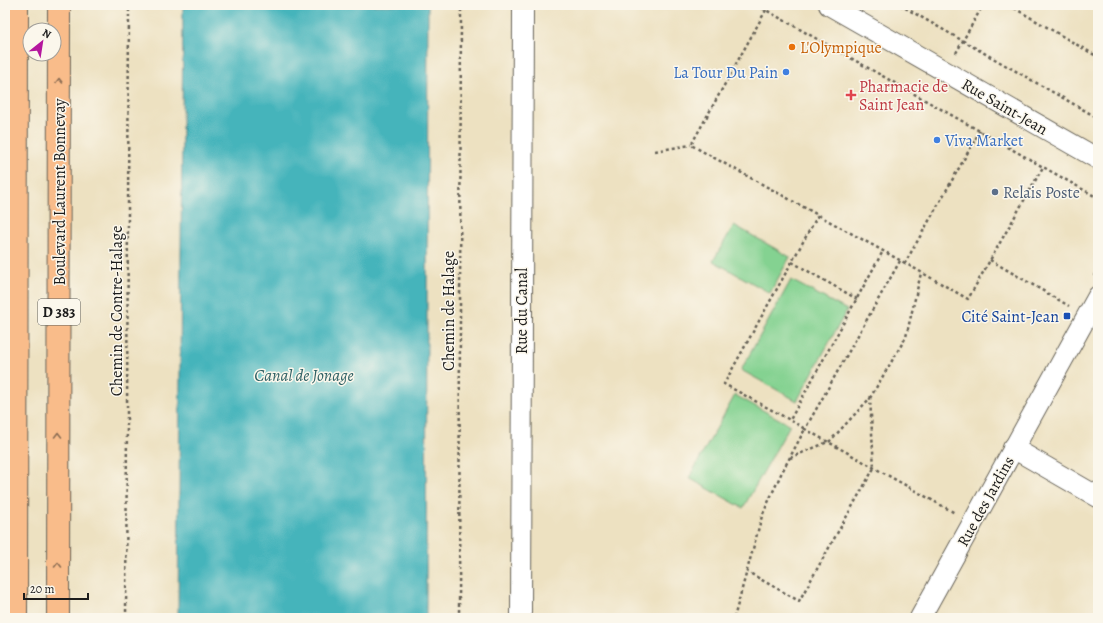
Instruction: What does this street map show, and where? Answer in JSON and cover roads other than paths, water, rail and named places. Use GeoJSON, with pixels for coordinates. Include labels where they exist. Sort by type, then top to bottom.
{"type":"FeatureCollection","features":[{"type":"Feature","properties":{"kind":"highway","name":"D 383"},"geometry":{"type":"LineString","coordinates":[[16,618],[17,5]]}},
{"type":"Feature","properties":{"kind":"highway","name":"Boulevard Laurent Bonnevay"},"geometry":{"type":"LineString","coordinates":[[58,618],[59,5]]}},
{"type":"Feature","properties":{"kind":"street","name":"Rue du Canal"},"geometry":{"type":"LineString","coordinates":[[521,618],[523,5]]}},
{"type":"Feature","properties":{"kind":"street","name":"Rue Saint-Jean"},"geometry":{"type":"LineString","coordinates":[[829,5],[1098,159]]}},
{"type":"Feature","properties":{"kind":"street"},"geometry":{"type":"LineString","coordinates":[[1014,448],[1098,296]]}},
{"type":"Feature","properties":{"kind":"street","name":"Rue des Jardins"},"geometry":{"type":"LineString","coordinates":[[920,618],[1014,448],[1098,497]]}},
{"type":"Feature","properties":{"kind":"water","name":"Canal de Jonage"},"geometry":{"type":"Polygon","coordinates":[[[183,5],[428,5],[426,618],[178,618],[183,5]]]}},
{"type":"Feature","properties":{"kind":"place","name":"L'Olympique"},"geometry":{"type":"Point","coordinates":[792,47]}},
{"type":"Feature","properties":{"kind":"place","name":"La Tour Du Pain"},"geometry":{"type":"Point","coordinates":[786,72]}},
{"type":"Feature","properties":{"kind":"place","name":"Pharmacie de Saint Jean"},"geometry":{"type":"Point","coordinates":[851,95]}},
{"type":"Feature","properties":{"kind":"place","name":"Viva Market"},"geometry":{"type":"Point","coordinates":[937,140]}},
{"type":"Feature","properties":{"kind":"place","name":"Relais Poste"},"geometry":{"type":"Point","coordinates":[995,192]}},
{"type":"Feature","properties":{"kind":"place","name":"Cité Saint-Jean"},"geometry":{"type":"Point","coordinates":[1067,316]}}]}
